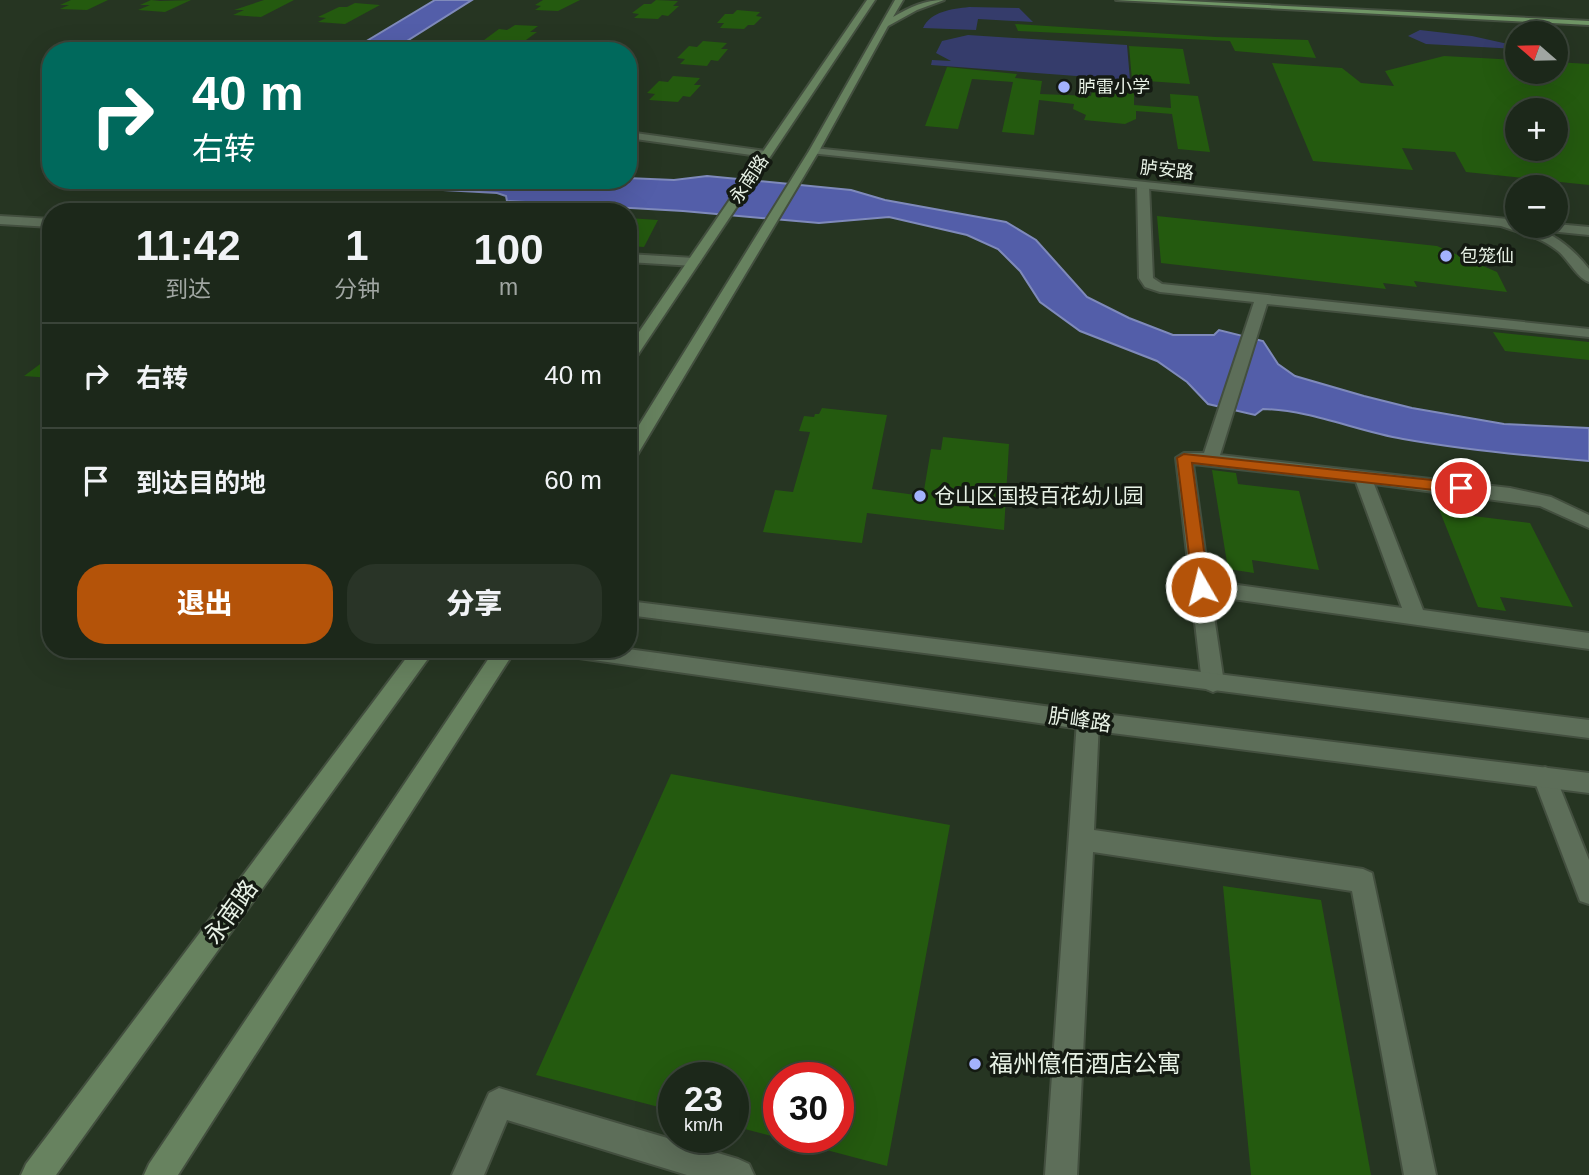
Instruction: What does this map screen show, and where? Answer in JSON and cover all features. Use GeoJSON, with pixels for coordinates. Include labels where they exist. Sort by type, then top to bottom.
{"type":"FeatureCollection","features":[{"type":"Feature","properties":{"kind":"main road","name":"永南路"},"geometry":{"type":"LineString","coordinates":[[637,346],[871,0]]}},
{"type":"Feature","properties":{"kind":"main road"},"geometry":{"type":"LineString","coordinates":[[637,442],[802,171],[899,0]]}},
{"type":"Feature","properties":{"kind":"main road"},"geometry":{"type":"LineString","coordinates":[[884,27],[914,8],[940,0]]}},
{"type":"Feature","properties":{"kind":"main road"},"geometry":{"type":"LineString","coordinates":[[1120,0],[1589,23]]}},
{"type":"Feature","properties":{"kind":"main road"},"geometry":{"type":"LineString","coordinates":[[1278,0],[1589,15]]}},
{"type":"Feature","properties":{"kind":"main road"},"geometry":{"type":"LineString","coordinates":[[853,6],[858,18]]}},
{"type":"Feature","properties":{"kind":"main road","name":"永南路"},"geometry":{"type":"LineString","coordinates":[[37,1175],[418,658]]}},
{"type":"Feature","properties":{"kind":"main road"},"geometry":{"type":"LineString","coordinates":[[160,1175],[500,658]]}},
{"type":"Feature","properties":{"kind":"street"},"geometry":{"type":"LineString","coordinates":[[637,136],[766,154]]}},
{"type":"Feature","properties":{"kind":"street","name":"胪安路"},"geometry":{"type":"LineString","coordinates":[[814,150],[1505,223]]}},
{"type":"Feature","properties":{"kind":"street"},"geometry":{"type":"LineString","coordinates":[[1143,185],[1146,278],[1150,284],[1160,288],[1589,333]]}},
{"type":"Feature","properties":{"kind":"street"},"geometry":{"type":"LineString","coordinates":[[0,220],[42,222]]}},
{"type":"Feature","properties":{"kind":"street"},"geometry":{"type":"LineString","coordinates":[[1498,222],[1550,239],[1568,251],[1589,278]]}},
{"type":"Feature","properties":{"kind":"street"},"geometry":{"type":"LineString","coordinates":[[1568,229],[1589,231]]}},
{"type":"Feature","properties":{"kind":"street"},"geometry":{"type":"LineString","coordinates":[[637,259],[694,262]]}},
{"type":"Feature","properties":{"kind":"street"},"geometry":{"type":"LineString","coordinates":[[1210,459],[1262,299]]}},
{"type":"Feature","properties":{"kind":"street"},"geometry":{"type":"LineString","coordinates":[[1213,683],[1184,458],[1533,498],[1566,509],[1589,523]]}},
{"type":"Feature","properties":{"kind":"street"},"geometry":{"type":"LineString","coordinates":[[1363,477],[1416,618]]}},
{"type":"Feature","properties":{"kind":"street"},"geometry":{"type":"LineString","coordinates":[[1201,587],[1589,642]]}},
{"type":"Feature","properties":{"kind":"street"},"geometry":{"type":"LineString","coordinates":[[637,609],[1589,729]]}},
{"type":"Feature","properties":{"kind":"street","name":"胪峰路"},"geometry":{"type":"LineString","coordinates":[[636,658],[1088,721],[1589,783]]}},
{"type":"Feature","properties":{"kind":"street"},"geometry":{"type":"LineString","coordinates":[[1061,1175],[1088,721]]}},
{"type":"Feature","properties":{"kind":"street"},"geometry":{"type":"LineString","coordinates":[[1545,778],[1589,892]]}},
{"type":"Feature","properties":{"kind":"street"},"geometry":{"type":"LineString","coordinates":[[1081,839],[1363,881],[1420,1175]]}},
{"type":"Feature","properties":{"kind":"street"},"geometry":{"type":"LineString","coordinates":[[468,1175],[499,1103],[738,1175]]}},
{"type":"Feature","properties":{"kind":"shaded area"},"geometry":{"type":"Polygon","coordinates":[[[435,0],[472,0],[405,42],[365,42],[435,0]]]}},
{"type":"Feature","properties":{"kind":"shaded area"},"geometry":{"type":"Polygon","coordinates":[[[969,7],[1019,8],[1033,22],[978,19],[976,30],[923,28],[937,14],[969,7]]]}},
{"type":"Feature","properties":{"kind":"shaded area"},"geometry":{"type":"Polygon","coordinates":[[[1420,30],[1472,36],[1505,43],[1505,48],[1426,44],[1408,36],[1420,30]]]}},
{"type":"Feature","properties":{"kind":"shaded area"},"geometry":{"type":"Polygon","coordinates":[[[968,35],[1127,45],[1130,80],[931,65],[932,60],[951,61],[936,53],[942,41],[968,35]]]}},
{"type":"Feature","properties":{"kind":"shaded area"},"geometry":{"type":"Polygon","coordinates":[[[707,176],[851,190],[885,200],[1006,222],[1036,240],[1087,297],[1129,318],[1173,335],[1214,335],[1219,330],[1263,341],[1278,364],[1295,376],[1412,408],[1504,424],[1589,428],[1589,461],[1426,443],[1299,413],[1263,409],[1255,415],[1208,404],[1187,382],[1157,361],[1080,331],[1040,302],[1020,271],[998,249],[967,235],[889,217],[819,223],[637,208],[637,203],[507,201],[506,196],[497,193],[425,189],[637,189],[637,178],[674,180],[707,176]]]}},
{"type":"Feature","properties":{"kind":"building"},"geometry":{"type":"Polygon","coordinates":[[[71,0],[108,0],[87,10],[60,9],[69,5],[60,5],[71,0]]]}},
{"type":"Feature","properties":{"kind":"building"},"geometry":{"type":"Polygon","coordinates":[[[151,0],[191,0],[165,12],[138,10],[150,5],[140,5],[151,0]]]}},
{"type":"Feature","properties":{"kind":"building"},"geometry":{"type":"Polygon","coordinates":[[[264,0],[294,0],[261,17],[233,15],[244,10],[234,10],[264,0]]]}},
{"type":"Feature","properties":{"kind":"building"},"geometry":{"type":"Polygon","coordinates":[[[543,0],[580,0],[558,11],[535,10],[541,6],[535,5],[543,0]]]}},
{"type":"Feature","properties":{"kind":"building"},"geometry":{"type":"Polygon","coordinates":[[[656,0],[678,1],[673,6],[679,6],[668,16],[662,15],[658,19],[634,18],[639,14],[632,13],[644,4],[651,4],[656,0]]]}},
{"type":"Feature","properties":{"kind":"building"},"geometry":{"type":"Polygon","coordinates":[[[355,3],[380,5],[345,24],[318,22],[326,18],[318,17],[355,3]]]}},
{"type":"Feature","properties":{"kind":"building"},"geometry":{"type":"Polygon","coordinates":[[[737,10],[760,12],[756,16],[762,17],[754,25],[748,25],[744,29],[720,28],[724,23],[717,23],[725,14],[733,14],[737,10]]]}},
{"type":"Feature","properties":{"kind":"building"},"geometry":{"type":"Polygon","coordinates":[[[1015,24],[1308,40],[1316,58],[1235,51],[1230,41],[1018,31],[1015,24]]]}},
{"type":"Feature","properties":{"kind":"building"},"geometry":{"type":"Polygon","coordinates":[[[515,25],[538,26],[530,32],[537,32],[523,42],[481,42],[499,29],[507,30],[515,25]]]}},
{"type":"Feature","properties":{"kind":"building"},"geometry":{"type":"Polygon","coordinates":[[[703,41],[727,43],[721,49],[728,49],[718,61],[711,60],[707,66],[680,64],[685,59],[677,58],[689,46],[697,47],[703,41]]]}},
{"type":"Feature","properties":{"kind":"building"},"geometry":{"type":"Polygon","coordinates":[[[1129,46],[1183,49],[1190,84],[1132,80],[1129,46]]]}},
{"type":"Feature","properties":{"kind":"building"},"geometry":{"type":"Polygon","coordinates":[[[1444,56],[1505,59],[1505,84],[1568,84],[1568,63],[1589,64],[1589,185],[1568,183],[1568,175],[1505,176],[1466,172],[1455,152],[1402,148],[1413,170],[1313,161],[1272,63],[1342,68],[1361,83],[1394,86],[1385,71],[1444,56]]]}},
{"type":"Feature","properties":{"kind":"building"},"geometry":{"type":"Polygon","coordinates":[[[947,67],[1017,74],[1015,78],[1042,81],[1040,94],[1091,96],[1093,87],[1134,90],[1134,105],[1171,108],[1170,94],[1198,96],[1210,152],[1178,149],[1172,114],[1136,111],[1136,119],[1125,124],[1084,120],[1086,115],[1073,109],[1074,104],[1039,100],[1034,135],[1002,132],[1013,82],[972,79],[958,129],[925,126],[947,67]]]}},
{"type":"Feature","properties":{"kind":"building"},"geometry":{"type":"Polygon","coordinates":[[[673,76],[700,78],[694,85],[701,85],[690,97],[683,96],[678,102],[649,100],[655,94],[647,93],[659,81],[668,82],[673,76]]]}},
{"type":"Feature","properties":{"kind":"building"},"geometry":{"type":"Polygon","coordinates":[[[1157,216],[1437,246],[1497,272],[1507,292],[1414,281],[1417,287],[1383,283],[1386,289],[1161,263],[1157,216]]]}},
{"type":"Feature","properties":{"kind":"building"},"geometry":{"type":"Polygon","coordinates":[[[637,219],[658,220],[644,247],[637,247],[637,219]]]}},
{"type":"Feature","properties":{"kind":"building"},"geometry":{"type":"Polygon","coordinates":[[[1493,332],[1589,342],[1589,360],[1505,351],[1493,332]]]}},
{"type":"Feature","properties":{"kind":"building"},"geometry":{"type":"Polygon","coordinates":[[[42,363],[42,377],[24,376],[42,363]]]}},
{"type":"Feature","properties":{"kind":"building"},"geometry":{"type":"Polygon","coordinates":[[[822,408],[887,415],[872,489],[923,496],[931,449],[941,450],[943,437],[1009,444],[1004,530],[867,513],[862,543],[763,532],[775,490],[793,492],[810,432],[799,431],[804,416],[814,417],[822,408]]]}},
{"type":"Feature","properties":{"kind":"building"},"geometry":{"type":"Polygon","coordinates":[[[1212,470],[1236,473],[1238,484],[1299,491],[1319,570],[1252,560],[1254,573],[1228,569],[1212,470]]]}},
{"type":"Feature","properties":{"kind":"building"},"geometry":{"type":"Polygon","coordinates":[[[1435,499],[1459,502],[1465,515],[1530,523],[1573,607],[1500,597],[1506,611],[1478,607],[1435,499]]]}},
{"type":"Feature","properties":{"kind":"building"},"geometry":{"type":"Polygon","coordinates":[[[671,774],[950,825],[887,1166],[838,1153],[854,1153],[854,1062],[763,1062],[763,1134],[749,1130],[749,1062],[658,1062],[658,1107],[536,1075],[671,774]]]}},
{"type":"Feature","properties":{"kind":"building"},"geometry":{"type":"Polygon","coordinates":[[[1223,886],[1321,900],[1371,1175],[1251,1175],[1223,886]]]}},
{"type":"Feature","properties":{"kind":"place","name":"胪雷小学"},"geometry":{"type":"Point","coordinates":[1064,87]}},
{"type":"Feature","properties":{"kind":"place","name":"包笼仙"},"geometry":{"type":"Point","coordinates":[1446,256]}},
{"type":"Feature","properties":{"kind":"place","name":"仓山区国投百花幼儿园"},"geometry":{"type":"Point","coordinates":[920,496]}},
{"type":"Feature","properties":{"kind":"place","name":"福州億佰酒店公寓"},"geometry":{"type":"Point","coordinates":[975,1064]}},
{"type":"Feature","properties":{"kind":"route"},"geometry":{"type":"LineString","coordinates":[[1201,587],[1184,458],[1461,488]]}}]}
